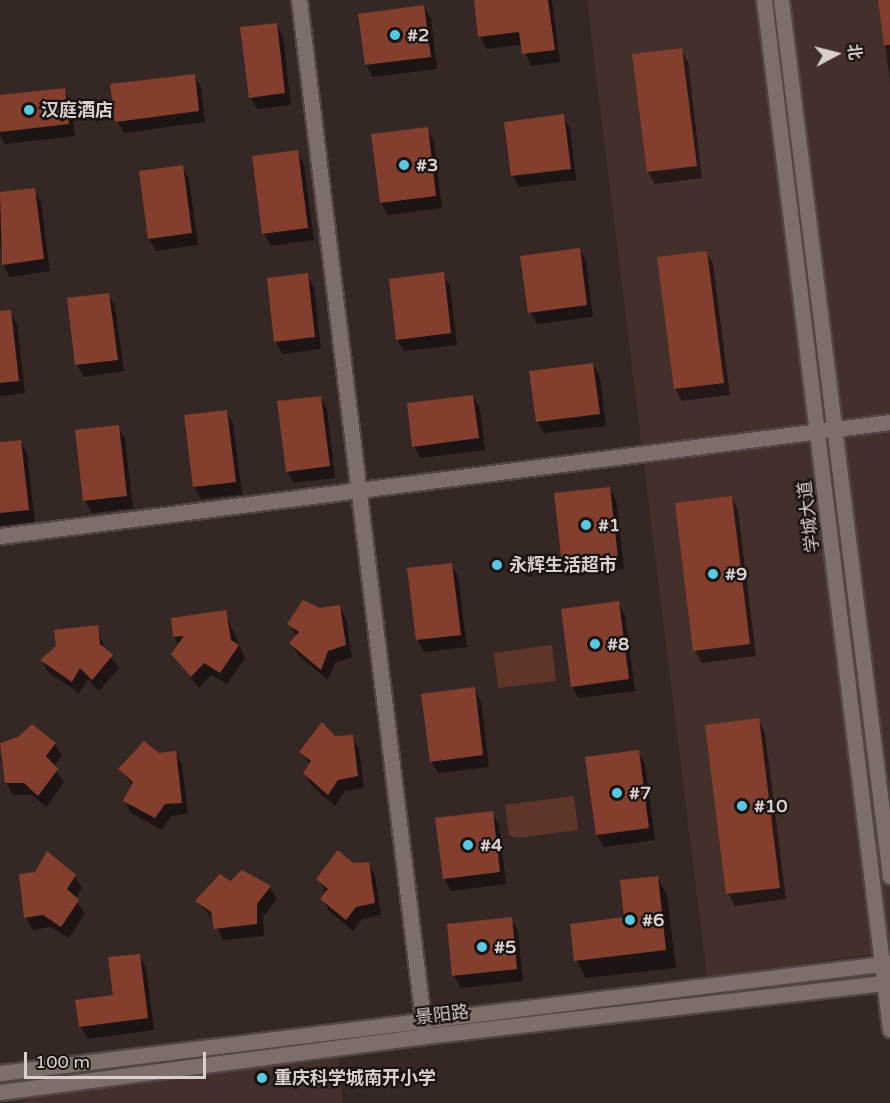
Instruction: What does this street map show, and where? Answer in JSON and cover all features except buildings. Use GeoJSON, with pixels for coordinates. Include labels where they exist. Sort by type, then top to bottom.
{"type":"FeatureCollection","features":[{"type":"Feature","properties":{"kind":"main road"},"geometry":{"type":"LineString","coordinates":[[300,0],[424,1029]]}},
{"type":"Feature","properties":{"kind":"main road","name":"学城大道"},"geometry":{"type":"LineString","coordinates":[[764,0],[890,876]]}},
{"type":"Feature","properties":{"kind":"main road","name":"学城大道"},"geometry":{"type":"LineString","coordinates":[[781,0],[826,430],[886,964],[890,1029]]}},
{"type":"Feature","properties":{"kind":"main road"},"geometry":{"type":"LineString","coordinates":[[0,536],[890,422]]}},
{"type":"Feature","properties":{"kind":"main road","name":"景阳路"},"geometry":{"type":"LineString","coordinates":[[0,1092],[886,964]]}},
{"type":"Feature","properties":{"kind":"main road","name":"景阳路"},"geometry":{"type":"LineString","coordinates":[[0,1073],[887,983]]}},
{"type":"Feature","properties":{"kind":"shaded area"},"geometry":{"type":"Polygon","coordinates":[[[587,0],[890,0],[890,952],[707,977],[587,0]]]}},
{"type":"Feature","properties":{"kind":"shaded area"},"geometry":{"type":"Polygon","coordinates":[[[552,645],[556,681],[498,688],[494,653],[552,645]]]}},
{"type":"Feature","properties":{"kind":"shaded area"},"geometry":{"type":"Polygon","coordinates":[[[574,796],[578,830],[517,838],[509,835],[505,805],[574,796]]]}},
{"type":"Feature","properties":{"kind":"shaded area","name":"重庆科学城南开小学"},"geometry":{"type":"Polygon","coordinates":[[[338,1058],[343,1103],[24,1103],[29,1097],[338,1058]]]}},
{"type":"Feature","properties":{"kind":"place","name":"#2"},"geometry":{"type":"Point","coordinates":[395,35]}},
{"type":"Feature","properties":{"kind":"place","name":"汉庭酒店"},"geometry":{"type":"Point","coordinates":[29,110]}},
{"type":"Feature","properties":{"kind":"place","name":"#3"},"geometry":{"type":"Point","coordinates":[404,165]}},
{"type":"Feature","properties":{"kind":"place","name":"#1"},"geometry":{"type":"Point","coordinates":[586,525]}},
{"type":"Feature","properties":{"kind":"place","name":"永辉生活超市"},"geometry":{"type":"Point","coordinates":[497,565]}},
{"type":"Feature","properties":{"kind":"place","name":"#9"},"geometry":{"type":"Point","coordinates":[713,574]}},
{"type":"Feature","properties":{"kind":"place","name":"#8"},"geometry":{"type":"Point","coordinates":[595,644]}},
{"type":"Feature","properties":{"kind":"place","name":"#7"},"geometry":{"type":"Point","coordinates":[617,793]}},
{"type":"Feature","properties":{"kind":"place","name":"#10"},"geometry":{"type":"Point","coordinates":[742,806]}},
{"type":"Feature","properties":{"kind":"place","name":"#4"},"geometry":{"type":"Point","coordinates":[468,845]}},
{"type":"Feature","properties":{"kind":"place","name":"#6"},"geometry":{"type":"Point","coordinates":[630,920]}},
{"type":"Feature","properties":{"kind":"place","name":"#5"},"geometry":{"type":"Point","coordinates":[482,947]}},
{"type":"Feature","properties":{"kind":"place","name":"重庆科学城南开小学"},"geometry":{"type":"Point","coordinates":[262,1078]}}]}
